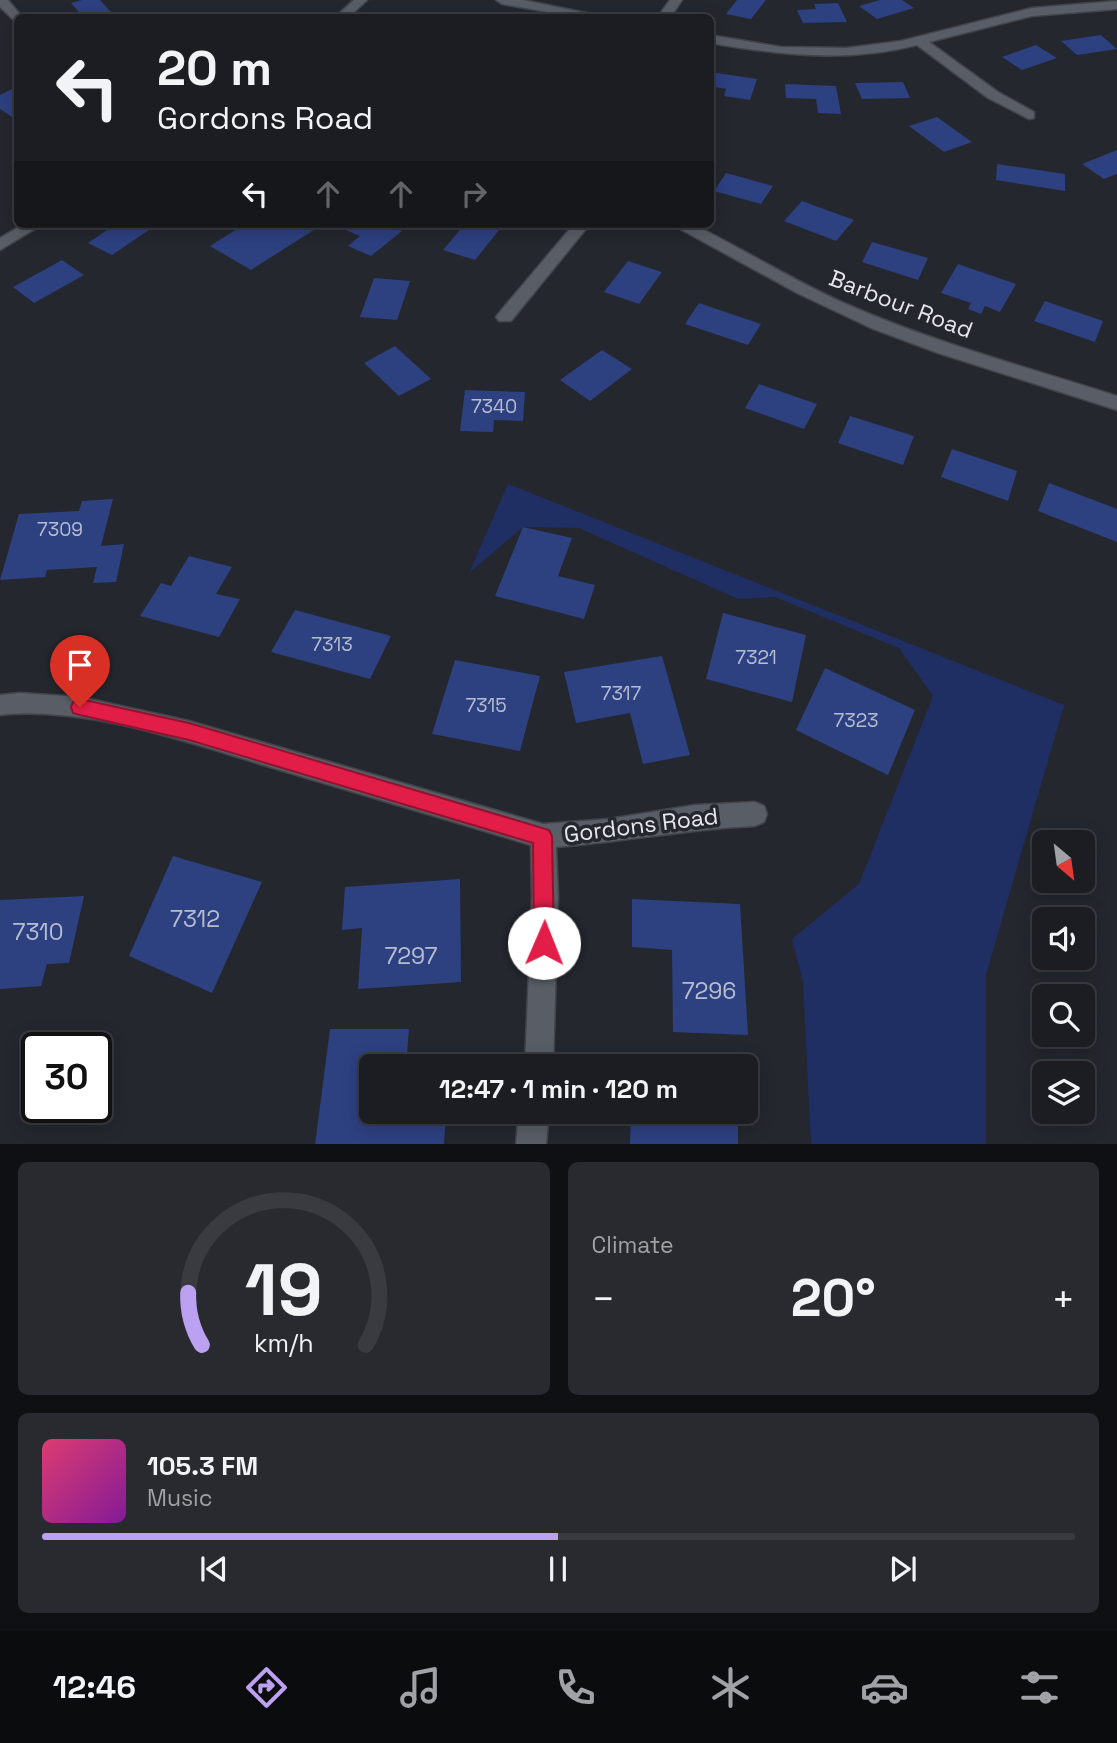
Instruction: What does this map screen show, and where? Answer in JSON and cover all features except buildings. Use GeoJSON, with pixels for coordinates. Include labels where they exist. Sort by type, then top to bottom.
{"type":"FeatureCollection","features":[{"type":"Feature","properties":{"kind":"street"},"geometry":{"type":"LineString","coordinates":[[1,0],[14,15]]}},
{"type":"Feature","properties":{"kind":"street"},"geometry":{"type":"LineString","coordinates":[[345,14],[361,0]]}},
{"type":"Feature","properties":{"kind":"street"},"geometry":{"type":"LineString","coordinates":[[502,0],[582,14]]}},
{"type":"Feature","properties":{"kind":"street"},"geometry":{"type":"LineString","coordinates":[[714,40],[813,53],[876,50],[1032,12],[1088,3],[1117,5]]}},
{"type":"Feature","properties":{"kind":"street"},"geometry":{"type":"LineString","coordinates":[[920,41],[993,95],[1029,115]]}},
{"type":"Feature","properties":{"kind":"street"},"geometry":{"type":"LineString","coordinates":[[0,245],[28,228]]}},
{"type":"Feature","properties":{"kind":"street"},"geometry":{"type":"LineString","coordinates":[[505,317],[579,228]]}},
{"type":"Feature","properties":{"kind":"street","name":"Barbour Road"},"geometry":{"type":"LineString","coordinates":[[688,228],[721,243],[842,309],[884,327],[1117,403]]}},
{"type":"Feature","properties":{"kind":"street","name":"Gordons Road"},"geometry":{"type":"LineString","coordinates":[[0,705],[80,707],[189,732],[543,836],[609,831],[695,817],[755,814]]}},
{"type":"Feature","properties":{"kind":"street"},"geometry":{"type":"LineString","coordinates":[[539,1054],[545,908],[543,836]]}},
{"type":"Feature","properties":{"kind":"street"},"geometry":{"type":"LineString","coordinates":[[531,1144],[533,1124]]}},
{"type":"Feature","properties":{"kind":"shaded area"},"geometry":{"type":"Polygon","coordinates":[[[508,484],[1064,705],[986,975],[986,1144],[811,1144],[803,982],[792,939],[859,884],[933,696],[899,648],[775,597],[738,599],[579,528],[523,527],[469,573],[508,484]]]}},
{"type":"Feature","properties":{"kind":"route"},"geometry":{"type":"LineString","coordinates":[[80,707],[189,732],[543,836],[544,943]]}}]}
